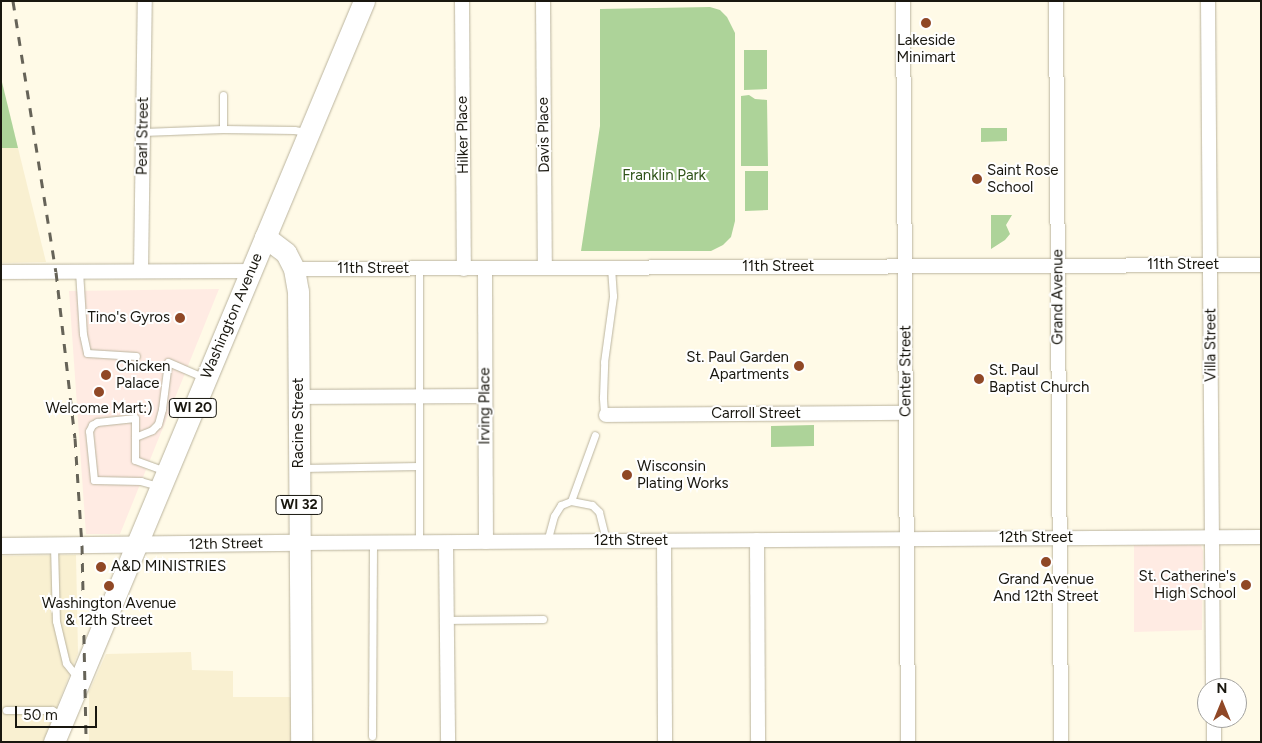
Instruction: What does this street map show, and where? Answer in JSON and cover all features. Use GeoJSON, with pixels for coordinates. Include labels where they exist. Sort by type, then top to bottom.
{"type":"FeatureCollection","features":[{"type":"Feature","properties":{"kind":"main road","name":"Washington Avenue"},"geometry":{"type":"LineString","coordinates":[[54,742],[364,1]]}},
{"type":"Feature","properties":{"kind":"main road","name":"Racine Street"},"geometry":{"type":"LineString","coordinates":[[265,237],[286,253],[294,269],[298,290],[301,742]]}},
{"type":"Feature","properties":{"kind":"street","name":"Pearl Street"},"geometry":{"type":"LineString","coordinates":[[142,271],[145,1]]}},
{"type":"Feature","properties":{"kind":"street","name":"Hilker Place"},"geometry":{"type":"LineString","coordinates":[[462,1],[464,269]]}},
{"type":"Feature","properties":{"kind":"street","name":"Davis Place"},"geometry":{"type":"LineString","coordinates":[[543,1],[545,268]]}},
{"type":"Feature","properties":{"kind":"street","name":"Center Street"},"geometry":{"type":"LineString","coordinates":[[903,1],[908,742]]}},
{"type":"Feature","properties":{"kind":"street","name":"Grand Avenue"},"geometry":{"type":"LineString","coordinates":[[1056,1],[1061,742]]}},
{"type":"Feature","properties":{"kind":"street","name":"Villa Street"},"geometry":{"type":"LineString","coordinates":[[1208,1],[1214,678]]}},
{"type":"Feature","properties":{"kind":"street","name":"11th Street"},"geometry":{"type":"LineString","coordinates":[[294,269],[1261,265]]}},
{"type":"Feature","properties":{"kind":"street","name":"Irving Place"},"geometry":{"type":"LineString","coordinates":[[485,269],[486,542]]}},
{"type":"Feature","properties":{"kind":"street"},"geometry":{"type":"LineString","coordinates":[[1,272],[250,270]]}},
{"type":"Feature","properties":{"kind":"street"},"geometry":{"type":"LineString","coordinates":[[299,397],[485,396]]}},
{"type":"Feature","properties":{"kind":"street","name":"Carroll Street"},"geometry":{"type":"LineString","coordinates":[[606,415],[906,413]]}},
{"type":"Feature","properties":{"kind":"street","name":"12th Street"},"geometry":{"type":"LineString","coordinates":[[1,546],[1261,537]]}},
{"type":"Feature","properties":{"kind":"street"},"geometry":{"type":"LineString","coordinates":[[757,540],[758,742]]}},
{"type":"Feature","properties":{"kind":"street"},"geometry":{"type":"LineString","coordinates":[[664,541],[665,742]]}},
{"type":"Feature","properties":{"kind":"street"},"geometry":{"type":"LineString","coordinates":[[446,542],[448,742]]}},
{"type":"Feature","properties":{"kind":"street"},"geometry":{"type":"LineString","coordinates":[[1214,728],[1214,742]]}},
{"type":"Feature","properties":{"kind":"lane"},"geometry":{"type":"LineString","coordinates":[[223,95],[223,129]]}},
{"type":"Feature","properties":{"kind":"lane"},"geometry":{"type":"LineString","coordinates":[[143,132],[223,129],[310,132]]}},
{"type":"Feature","properties":{"kind":"lane"},"geometry":{"type":"LineString","coordinates":[[606,415],[604,413],[604,388],[613,296],[611,268]]}},
{"type":"Feature","properties":{"kind":"lane"},"geometry":{"type":"LineString","coordinates":[[419,269],[419,543]]}},
{"type":"Feature","properties":{"kind":"lane"},"geometry":{"type":"LineString","coordinates":[[80,271],[84,344],[87,354],[136,356]]}},
{"type":"Feature","properties":{"kind":"lane"},"geometry":{"type":"LineString","coordinates":[[135,437],[152,430],[158,424],[162,410],[168,362],[206,378]]}},
{"type":"Feature","properties":{"kind":"lane"},"geometry":{"type":"LineString","coordinates":[[135,418],[135,460],[164,479],[141,481],[94,480],[89,431],[92,425],[97,422],[135,418]]}},
{"type":"Feature","properties":{"kind":"lane"},"geometry":{"type":"LineString","coordinates":[[572,501],[595,435]]}},
{"type":"Feature","properties":{"kind":"lane"},"geometry":{"type":"LineString","coordinates":[[299,468],[419,466]]}},
{"type":"Feature","properties":{"kind":"lane"},"geometry":{"type":"LineString","coordinates":[[547,542],[554,516],[561,504],[572,501],[592,505],[599,512],[606,541]]}},
{"type":"Feature","properties":{"kind":"lane"},"geometry":{"type":"LineString","coordinates":[[372,736],[373,543]]}},
{"type":"Feature","properties":{"kind":"lane"},"geometry":{"type":"LineString","coordinates":[[54,546],[56,620],[66,663],[80,681]]}},
{"type":"Feature","properties":{"kind":"lane"},"geometry":{"type":"LineString","coordinates":[[446,620],[543,618]]}},
{"type":"Feature","properties":{"kind":"lane"},"geometry":{"type":"LineString","coordinates":[[6,710],[52,710],[65,716]]}},
{"type":"Feature","properties":{"kind":"shaded area"},"geometry":{"type":"Polygon","coordinates":[[[1,148],[18,148],[46,262],[1,263],[1,148]]]}},
{"type":"Feature","properties":{"kind":"shaded area"},"geometry":{"type":"Polygon","coordinates":[[[219,289],[120,534],[86,534],[69,291],[219,289]]]}},
{"type":"Feature","properties":{"kind":"shaded area"},"geometry":{"type":"Polygon","coordinates":[[[1134,544],[1201,545],[1203,551],[1202,630],[1134,632],[1134,544]]]}},
{"type":"Feature","properties":{"kind":"shaded area"},"geometry":{"type":"Polygon","coordinates":[[[76,555],[78,653],[43,742],[1,742],[1,556],[76,555]]]}},
{"type":"Feature","properties":{"kind":"shaded area"},"geometry":{"type":"Polygon","coordinates":[[[191,652],[192,670],[233,671],[233,697],[291,697],[291,742],[89,742],[89,692],[106,654],[191,652]]]}},
{"type":"Feature","properties":{"kind":"green space","name":"Franklin Park"},"geometry":{"type":"Polygon","coordinates":[[[710,7],[720,10],[727,17],[735,33],[735,221],[731,237],[723,245],[711,251],[581,251],[600,126],[600,9],[710,7]]]}},
{"type":"Feature","properties":{"kind":"green space"},"geometry":{"type":"Polygon","coordinates":[[[744,50],[767,50],[767,89],[744,90],[744,50]]]}},
{"type":"Feature","properties":{"kind":"green space"},"geometry":{"type":"Polygon","coordinates":[[[1,78],[18,148],[1,148],[1,78]]]}},
{"type":"Feature","properties":{"kind":"green space"},"geometry":{"type":"Polygon","coordinates":[[[749,95],[755,99],[767,100],[768,166],[741,166],[741,96],[749,95]]]}},
{"type":"Feature","properties":{"kind":"green space"},"geometry":{"type":"Polygon","coordinates":[[[981,128],[1007,128],[1007,141],[981,142],[981,128]]]}},
{"type":"Feature","properties":{"kind":"green space"},"geometry":{"type":"Polygon","coordinates":[[[745,171],[768,171],[768,210],[745,211],[745,171]]]}},
{"type":"Feature","properties":{"kind":"green space"},"geometry":{"type":"Polygon","coordinates":[[[991,215],[1012,215],[1006,225],[1010,234],[1005,240],[991,249],[991,215]]]}},
{"type":"Feature","properties":{"kind":"green space"},"geometry":{"type":"Polygon","coordinates":[[[814,425],[814,446],[771,447],[771,426],[814,425]]]}},
{"type":"Feature","properties":{"kind":"railway"},"geometry":{"type":"LineString","coordinates":[[13,1],[56,272],[75,438],[82,545],[86,742]]}},
{"type":"Feature","properties":{"kind":"place","name":"Lakeside Minimart"},"geometry":{"type":"Point","coordinates":[926,23]}},
{"type":"Feature","properties":{"kind":"place","name":"Saint Rose School"},"geometry":{"type":"Point","coordinates":[977,179]}},
{"type":"Feature","properties":{"kind":"place","name":"Tino's Gyros"},"geometry":{"type":"Point","coordinates":[180,318]}},
{"type":"Feature","properties":{"kind":"place","name":"St. Paul Garden Apartments"},"geometry":{"type":"Point","coordinates":[799,366]}},
{"type":"Feature","properties":{"kind":"place","name":"Chicken Palace"},"geometry":{"type":"Point","coordinates":[106,375]}},
{"type":"Feature","properties":{"kind":"place","name":"St. Paul Baptist Church"},"geometry":{"type":"Point","coordinates":[979,379]}},
{"type":"Feature","properties":{"kind":"place","name":"Welcome Mart:)"},"geometry":{"type":"Point","coordinates":[99,392]}},
{"type":"Feature","properties":{"kind":"place","name":"Wisconsin Plating Works"},"geometry":{"type":"Point","coordinates":[627,475]}},
{"type":"Feature","properties":{"kind":"place","name":"Grand Avenue And 12th Street"},"geometry":{"type":"Point","coordinates":[1046,562]}},
{"type":"Feature","properties":{"kind":"place","name":"A&D MINISTRIES"},"geometry":{"type":"Point","coordinates":[101,567]}},
{"type":"Feature","properties":{"kind":"place","name":"St. Catherine's High School"},"geometry":{"type":"Point","coordinates":[1246,585]}},
{"type":"Feature","properties":{"kind":"place","name":"Washington Avenue & 12th Street"},"geometry":{"type":"Point","coordinates":[109,586]}}]}
